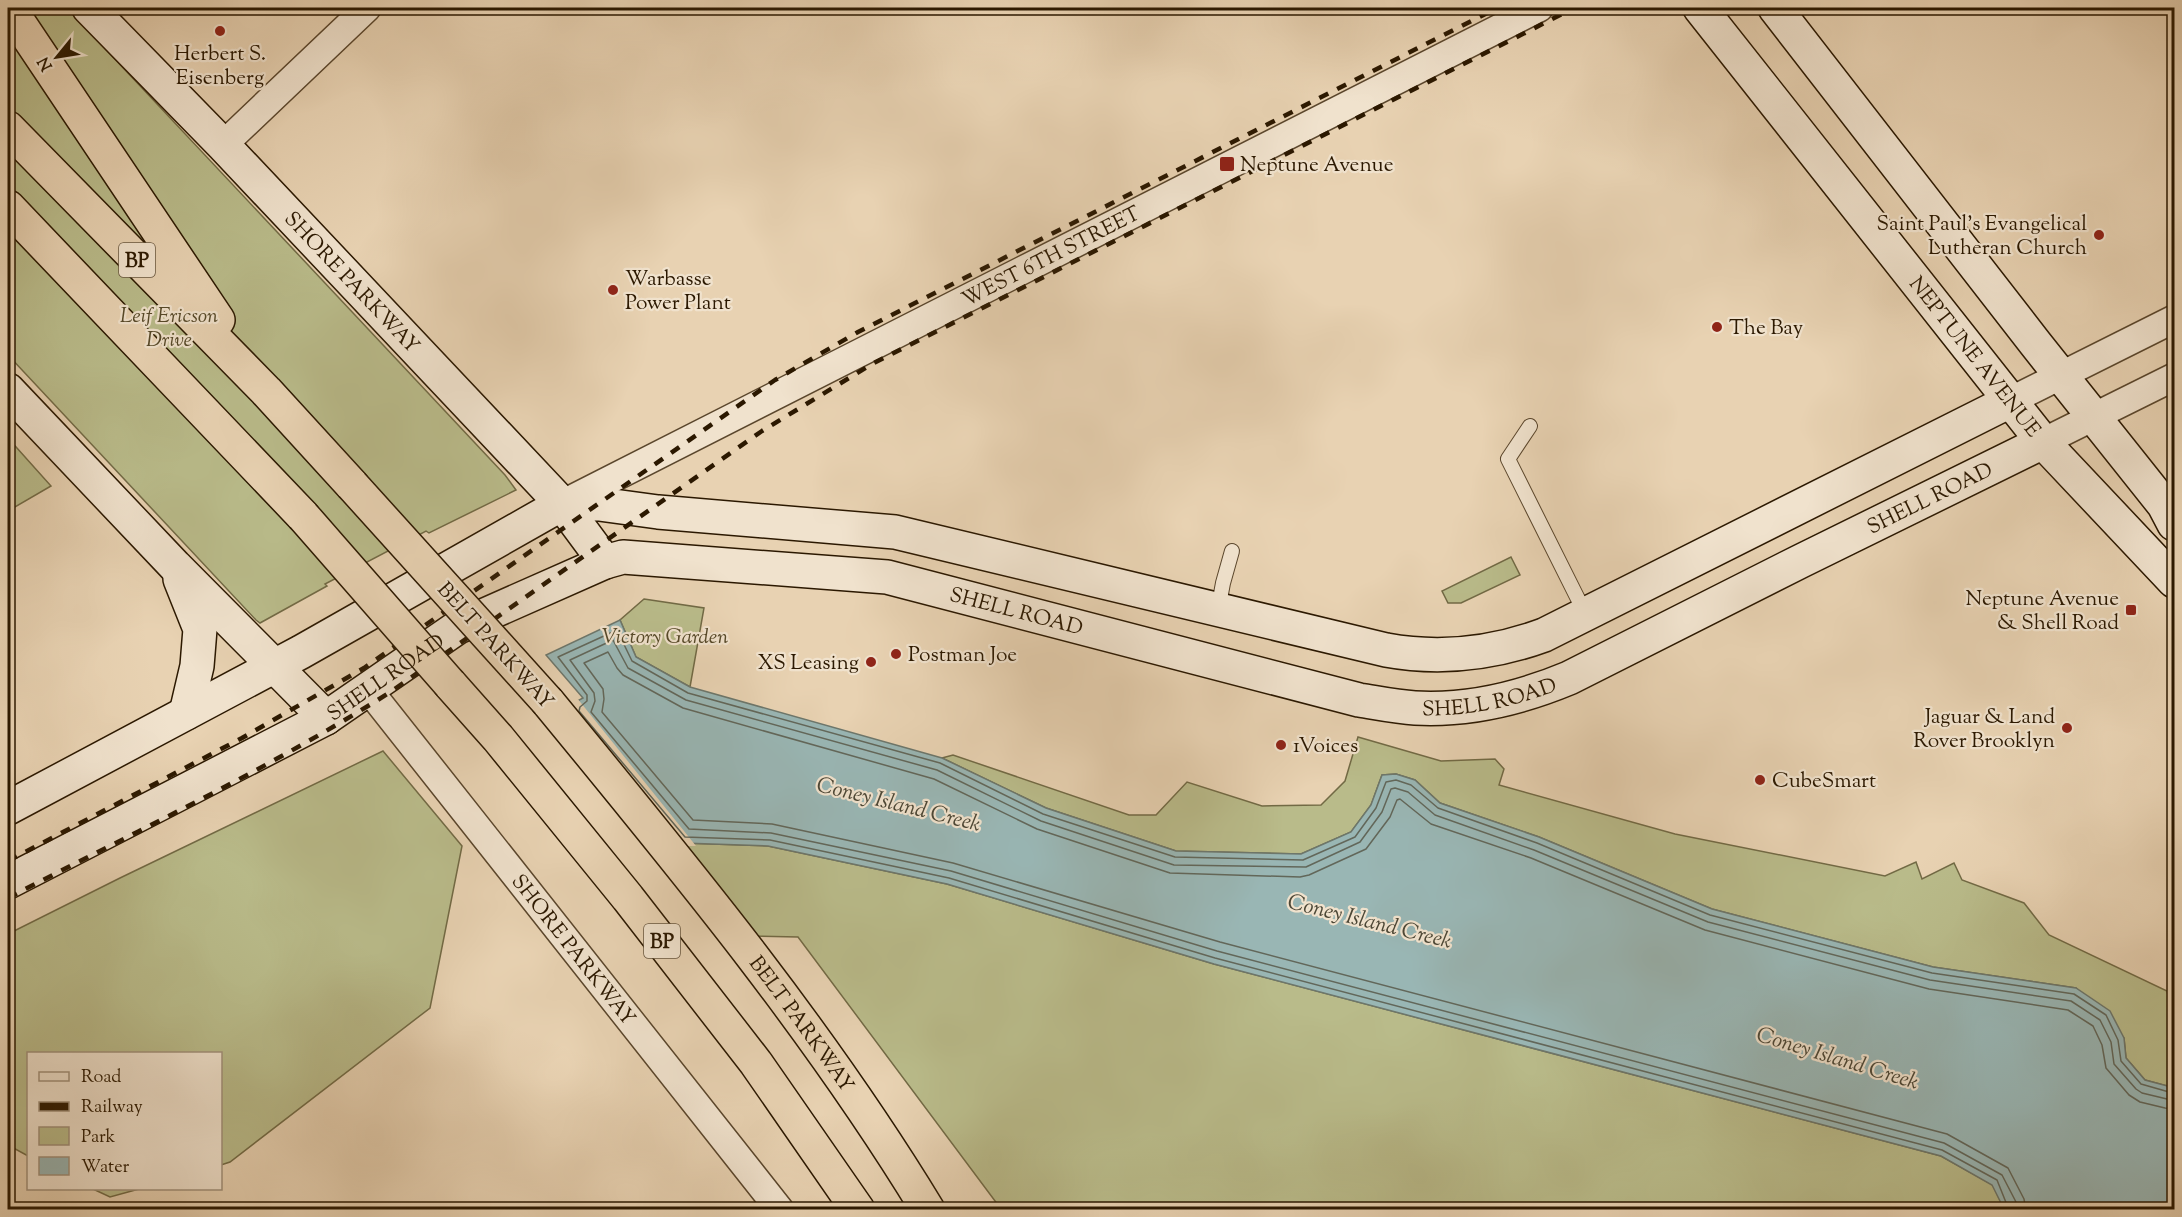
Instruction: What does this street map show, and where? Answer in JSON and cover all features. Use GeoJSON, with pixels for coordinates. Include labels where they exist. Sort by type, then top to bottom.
{"type":"FeatureCollection","features":[{"type":"Feature","properties":{"kind":"highway"},"geometry":{"type":"LineString","coordinates":[[9,8],[266,391]]}},
{"type":"Feature","properties":{"kind":"highway","name":"BELT PARKWAY"},"geometry":{"type":"LineString","coordinates":[[8,128],[266,391],[548,702],[673,855],[802,1021],[928,1209]]}},
{"type":"Feature","properties":{"kind":"highway","name":"BP"},"geometry":{"type":"LineString","coordinates":[[8,207],[303,516],[498,738],[621,889],[756,1063],[858,1209]]}},
{"type":"Feature","properties":{"kind":"main road","name":"SHORE PARKWAY"},"geometry":{"type":"LineString","coordinates":[[89,8],[223,145],[562,504],[605,562]]}},
{"type":"Feature","properties":{"kind":"main road"},"geometry":{"type":"LineString","coordinates":[[1775,8],[2164,504],[2175,524]]}},
{"type":"Feature","properties":{"kind":"main road","name":"NEPTUNE AVENUE"},"geometry":{"type":"LineString","coordinates":[[1707,10],[2043,442],[2175,581]]}},
{"type":"Feature","properties":{"kind":"main road"},"geometry":{"type":"LineString","coordinates":[[8,390],[175,566],[326,718]]}},
{"type":"Feature","properties":{"kind":"main road","name":"SHELL ROAD"},"geometry":{"type":"LineString","coordinates":[[8,808],[274,666],[562,504],[599,504],[658,512],[896,532],[1386,650],[1438,656],[1485,652],[1514,646],[1545,635],[2010,401]]}},
{"type":"Feature","properties":{"kind":"main road","name":"SHELL ROAD"},"geometry":{"type":"LineString","coordinates":[[8,882],[326,718],[458,627],[605,562],[623,557],[887,577],[1359,700],[1415,708],[1461,707],[1537,691],[1569,678],[2043,442]]}},
{"type":"Feature","properties":{"kind":"main road"},"geometry":{"type":"LineString","coordinates":[[175,566],[200,629],[197,666],[186,713]]}},
{"type":"Feature","properties":{"kind":"street"},"geometry":{"type":"LineString","coordinates":[[223,145],[367,8]]}},
{"type":"Feature","properties":{"kind":"street","name":"WEST 6TH STREET"},"geometry":{"type":"LineString","coordinates":[[562,504],[1539,8]]}},
{"type":"Feature","properties":{"kind":"street"},"geometry":{"type":"LineString","coordinates":[[2010,401],[2175,319]]}},
{"type":"Feature","properties":{"kind":"street"},"geometry":{"type":"LineString","coordinates":[[2043,442],[2175,377]]}},
{"type":"Feature","properties":{"kind":"street","name":"SHORE PARKWAY"},"geometry":{"type":"LineString","coordinates":[[368,689],[780,1209]]}},
{"type":"Feature","properties":{"kind":"lane"},"geometry":{"type":"LineString","coordinates":[[1530,426],[1508,459],[1586,615]]}},
{"type":"Feature","properties":{"kind":"lane"},"geometry":{"type":"LineString","coordinates":[[1218,610],[1223,583],[1233,551]]}},
{"type":"Feature","properties":{"kind":"green space","name":"Leif Ericson Drive"},"geometry":{"type":"Polygon","coordinates":[[[8,8],[67,8],[505,475],[516,490],[429,533],[426,531],[325,584],[327,586],[260,623],[256,620],[8,355],[8,8]]]}},
{"type":"Feature","properties":{"kind":"green space"},"geometry":{"type":"Polygon","coordinates":[[[8,438],[51,486],[8,511],[8,438]]]}},
{"type":"Feature","properties":{"kind":"green space"},"geometry":{"type":"Polygon","coordinates":[[[1511,557],[1520,575],[1461,603],[1448,603],[1442,591],[1511,557]]]}},
{"type":"Feature","properties":{"kind":"green space","name":"Victory Garden"},"geometry":{"type":"Polygon","coordinates":[[[644,599],[704,608],[690,687],[636,657],[620,620],[644,599]]]}},
{"type":"Feature","properties":{"kind":"green space"},"geometry":{"type":"Polygon","coordinates":[[[1358,737],[1441,761],[1495,759],[1504,769],[1499,785],[1675,834],[1885,876],[1916,862],[1922,879],[1954,863],[1962,880],[2024,903],[2049,935],[2167,991],[2174,1021],[2174,1084],[2171,1087],[2145,1080],[2126,1058],[2124,1038],[2076,988],[1933,967],[1712,909],[1539,837],[1440,803],[1415,780],[1396,774],[1382,775],[1371,805],[1351,832],[1301,854],[1176,851],[1046,808],[942,758],[953,755],[1129,815],[1156,815],[1187,782],[1262,806],[1321,805],[1345,781],[1358,737]]]}},
{"type":"Feature","properties":{"kind":"green space"},"geometry":{"type":"Polygon","coordinates":[[[383,751],[462,846],[430,1008],[230,1162],[222,1165],[222,1052],[27,1052],[27,1155],[8,1145],[8,934],[383,751]]]}},
{"type":"Feature","properties":{"kind":"green space"},"geometry":{"type":"Polygon","coordinates":[[[682,843],[768,846],[947,884],[1214,964],[1941,1156],[1993,1185],[2004,1209],[1001,1209],[798,937],[754,936],[682,843]]]}},
{"type":"Feature","properties":{"kind":"green space"},"geometry":{"type":"Polygon","coordinates":[[[95,1190],[135,1190],[110,1197],[95,1190]]]}},
{"type":"Feature","properties":{"kind":"water","name":"Coney Island Creek"},"geometry":{"type":"Polygon","coordinates":[[[620,620],[636,657],[690,687],[942,758],[1046,808],[1176,851],[1301,854],[1351,832],[1371,805],[1382,775],[1396,774],[1415,780],[1440,803],[1539,837],[1712,909],[1933,967],[2076,988],[2110,1011],[2124,1038],[2126,1058],[2145,1080],[2171,1087],[2174,1084],[2174,1209],[2004,1209],[1992,1185],[1941,1156],[1214,964],[947,884],[768,846],[682,843],[568,706],[583,698],[546,655],[620,620]]]}},
{"type":"Feature","properties":{"kind":"pier"},"geometry":{"type":"Polygon","coordinates":[[[577,698],[696,846],[681,846],[566,704],[577,698]]]}},
{"type":"Feature","properties":{"kind":"railway"},"geometry":{"type":"LineString","coordinates":[[8,861],[242,738],[364,668],[775,380],[858,332],[1497,8]]}},
{"type":"Feature","properties":{"kind":"railway"},"geometry":{"type":"LineString","coordinates":[[8,898],[250,773],[392,691],[762,431],[872,364],[1574,8]]}},
{"type":"Feature","properties":{"kind":"place","name":"Herbert S. Eisenberg"},"geometry":{"type":"Point","coordinates":[220,31]}},
{"type":"Feature","properties":{"kind":"place","name":"Neptune Avenue"},"geometry":{"type":"Point","coordinates":[1227,164]}},
{"type":"Feature","properties":{"kind":"place","name":"Saint Paul's Evangelical Lutheran Church"},"geometry":{"type":"Point","coordinates":[2099,235]}},
{"type":"Feature","properties":{"kind":"place","name":"Warbasse Power Plant"},"geometry":{"type":"Point","coordinates":[613,290]}},
{"type":"Feature","properties":{"kind":"place","name":"The Bay"},"geometry":{"type":"Point","coordinates":[1717,327]}},
{"type":"Feature","properties":{"kind":"place","name":"Neptune Avenue & Shell Road"},"geometry":{"type":"Point","coordinates":[2131,610]}},
{"type":"Feature","properties":{"kind":"place","name":"Postman Joe"},"geometry":{"type":"Point","coordinates":[896,654]}},
{"type":"Feature","properties":{"kind":"place","name":"XS Leasing"},"geometry":{"type":"Point","coordinates":[871,662]}},
{"type":"Feature","properties":{"kind":"place","name":"Jaguar & Land Rover Brooklyn"},"geometry":{"type":"Point","coordinates":[2067,728]}},
{"type":"Feature","properties":{"kind":"place","name":"1Voices"},"geometry":{"type":"Point","coordinates":[1281,745]}},
{"type":"Feature","properties":{"kind":"place","name":"CubeSmart"},"geometry":{"type":"Point","coordinates":[1760,780]}}]}
